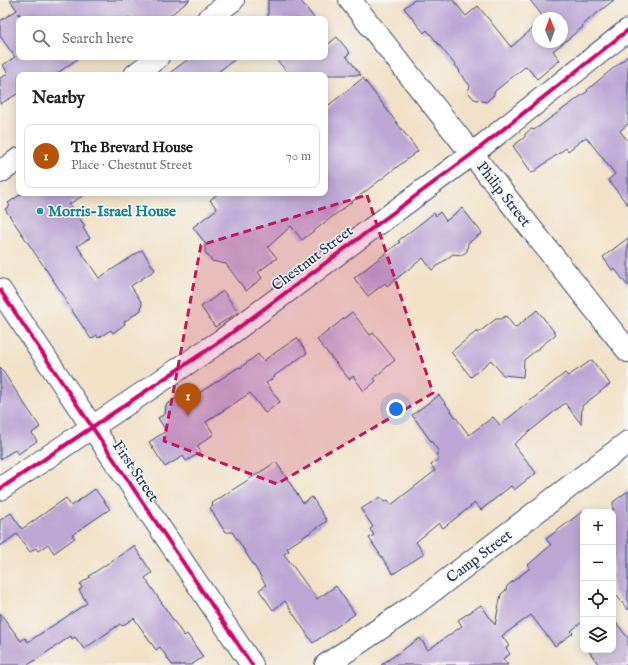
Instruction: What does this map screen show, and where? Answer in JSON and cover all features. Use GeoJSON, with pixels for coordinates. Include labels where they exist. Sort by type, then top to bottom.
{"type":"FeatureCollection","features":[{"type":"Feature","properties":{"kind":"street"},"geometry":{"type":"LineString","coordinates":[[212,16],[233,0]]}},
{"type":"Feature","properties":{"kind":"street","name":"Philip Street"},"geometry":{"type":"LineString","coordinates":[[350,0],[628,351]]}},
{"type":"Feature","properties":{"kind":"street","name":"Chestnut Street"},"geometry":{"type":"LineString","coordinates":[[0,489],[222,340],[472,154],[628,30]]}},
{"type":"Feature","properties":{"kind":"street"},"geometry":{"type":"LineString","coordinates":[[139,72],[154,60]]}},
{"type":"Feature","properties":{"kind":"street"},"geometry":{"type":"LineString","coordinates":[[0,172],[16,161]]}},
{"type":"Feature","properties":{"kind":"street","name":"First Street"},"geometry":{"type":"LineString","coordinates":[[0,290],[252,665]]}},
{"type":"Feature","properties":{"kind":"street","name":"Camp Street"},"geometry":{"type":"LineString","coordinates":[[326,665],[409,609],[628,442]]}},
{"type":"Feature","properties":{"kind":"highlighted area"},"geometry":{"type":"Polygon","coordinates":[[[367,195],[433,393],[277,484],[164,441],[201,245],[367,195]]]}},
{"type":"Feature","properties":{"kind":"building"},"geometry":{"type":"Polygon","coordinates":[[[10,0],[190,0],[169,16],[21,16],[19,13],[19,16],[16,16],[16,60],[76,60],[59,72],[16,72],[16,95],[0,104],[0,78],[8,74],[3,65],[15,57],[0,36],[0,21],[17,10],[10,0]]]}},
{"type":"Feature","properties":{"kind":"building"},"geometry":{"type":"Polygon","coordinates":[[[268,0],[300,0],[313,16],[268,16],[268,0]]]}},
{"type":"Feature","properties":{"kind":"building"},"geometry":{"type":"Polygon","coordinates":[[[414,0],[453,0],[466,16],[478,6],[511,47],[532,29],[532,48],[557,48],[553,51],[560,60],[537,79],[526,66],[494,92],[494,95],[486,102],[474,99],[468,92],[470,86],[459,72],[460,71],[427,30],[424,33],[404,8],[414,0]]]}},
{"type":"Feature","properties":{"kind":"building"},"geometry":{"type":"Polygon","coordinates":[[[530,0],[614,0],[582,25],[583,27],[568,39],[568,12],[539,12],[530,0]]]}},
{"type":"Feature","properties":{"kind":"building"},"geometry":{"type":"Polygon","coordinates":[[[337,37],[350,53],[346,56],[361,75],[328,75],[328,72],[287,72],[277,60],[328,60],[328,44],[337,37]]]}},
{"type":"Feature","properties":{"kind":"building"},"geometry":{"type":"Polygon","coordinates":[[[628,56],[628,124],[620,131],[628,141],[628,205],[608,180],[615,174],[586,137],[568,151],[566,148],[532,173],[513,146],[525,137],[525,134],[531,129],[534,130],[588,91],[587,90],[628,56]]]}},
{"type":"Feature","properties":{"kind":"building"},"geometry":{"type":"Polygon","coordinates":[[[187,60],[234,60],[218,72],[171,72],[187,60]]]}},
{"type":"Feature","properties":{"kind":"building"},"geometry":{"type":"Polygon","coordinates":[[[363,78],[418,151],[302,240],[291,226],[268,247],[277,258],[258,272],[262,278],[246,291],[226,264],[212,261],[205,252],[205,243],[193,227],[217,209],[210,200],[215,196],[328,196],[328,106],[363,78]]]}},
{"type":"Feature","properties":{"kind":"building"},"geometry":{"type":"Polygon","coordinates":[[[18,196],[83,196],[69,204],[85,226],[83,228],[90,238],[77,246],[99,278],[142,250],[155,270],[131,286],[142,303],[141,310],[124,322],[125,324],[113,333],[111,330],[98,338],[97,335],[91,339],[65,300],[66,299],[5,209],[10,206],[8,203],[18,196]]]}},
{"type":"Feature","properties":{"kind":"building"},"geometry":{"type":"Polygon","coordinates":[[[462,208],[482,233],[468,243],[467,251],[462,255],[453,254],[432,270],[423,258],[387,286],[385,283],[368,296],[354,278],[434,213],[436,216],[440,212],[446,221],[462,208]]]}},
{"type":"Feature","properties":{"kind":"building"},"geometry":{"type":"Polygon","coordinates":[[[628,238],[628,286],[614,268],[612,270],[603,257],[628,238]]]}},
{"type":"Feature","properties":{"kind":"building"},"geometry":{"type":"Polygon","coordinates":[[[223,291],[238,312],[215,327],[201,307],[223,291]]]}},
{"type":"Feature","properties":{"kind":"building"},"geometry":{"type":"Polygon","coordinates":[[[537,310],[556,334],[524,360],[523,377],[503,375],[491,360],[471,377],[451,352],[477,331],[478,333],[496,319],[501,319],[506,316],[515,328],[537,310]]]}},
{"type":"Feature","properties":{"kind":"building"},"geometry":{"type":"Polygon","coordinates":[[[352,312],[370,335],[373,333],[395,360],[374,378],[376,381],[364,391],[353,376],[349,379],[317,340],[352,312]]]}},
{"type":"Feature","properties":{"kind":"building"},"geometry":{"type":"Polygon","coordinates":[[[297,338],[307,353],[266,383],[280,402],[265,413],[250,393],[206,422],[214,434],[197,446],[201,452],[186,461],[183,456],[165,467],[149,442],[166,431],[158,418],[165,414],[166,405],[176,398],[183,400],[189,397],[190,399],[239,367],[240,368],[258,354],[263,361],[297,338]]]}},
{"type":"Feature","properties":{"kind":"building"},"geometry":{"type":"Polygon","coordinates":[[[592,360],[610,384],[582,406],[581,424],[565,403],[514,444],[536,473],[514,490],[511,486],[481,510],[475,503],[443,528],[439,523],[416,542],[424,554],[393,574],[369,538],[374,535],[370,529],[373,527],[361,509],[380,497],[384,502],[388,500],[391,505],[435,471],[431,465],[439,459],[436,454],[439,452],[412,415],[439,395],[469,435],[493,417],[500,425],[565,373],[568,376],[592,360]]]}},
{"type":"Feature","properties":{"kind":"building"},"geometry":{"type":"Polygon","coordinates":[[[0,367],[40,427],[32,433],[37,441],[18,454],[15,450],[0,459],[0,367]]]}},
{"type":"Feature","properties":{"kind":"building"},"geometry":{"type":"Polygon","coordinates":[[[276,462],[303,503],[312,497],[327,521],[287,548],[289,551],[284,554],[317,599],[336,586],[355,614],[313,643],[285,601],[273,610],[259,590],[266,585],[232,532],[225,532],[210,508],[213,506],[212,503],[276,462]]]}},
{"type":"Feature","properties":{"kind":"building"},"geometry":{"type":"Polygon","coordinates":[[[95,489],[110,509],[72,535],[75,538],[54,553],[48,544],[38,551],[36,548],[30,552],[17,534],[0,546],[0,520],[11,513],[22,529],[66,498],[71,506],[95,489]]]}},
{"type":"Feature","properties":{"kind":"building"},"geometry":{"type":"Polygon","coordinates":[[[628,491],[628,610],[616,595],[616,509],[613,509],[613,502],[628,491]]]}},
{"type":"Feature","properties":{"kind":"building"},"geometry":{"type":"Polygon","coordinates":[[[580,513],[580,624],[571,631],[573,633],[555,646],[531,615],[502,636],[509,646],[506,648],[510,654],[503,659],[508,665],[381,665],[420,638],[428,650],[462,626],[458,620],[481,605],[495,625],[501,594],[506,590],[507,586],[530,568],[528,565],[551,545],[546,539],[580,513]]]}},
{"type":"Feature","properties":{"kind":"building"},"geometry":{"type":"Polygon","coordinates":[[[134,546],[152,573],[145,578],[184,636],[187,634],[203,657],[191,665],[172,665],[160,647],[156,650],[134,618],[122,626],[120,624],[84,649],[75,637],[72,639],[71,636],[28,665],[0,665],[0,613],[21,641],[25,638],[28,642],[87,603],[79,590],[82,588],[80,584],[90,577],[89,576],[134,546]]]}},
{"type":"Feature","properties":{"kind":"building"},"geometry":{"type":"Polygon","coordinates":[[[616,623],[628,638],[628,665],[599,665],[590,653],[616,653],[616,623]]]}},
{"type":"Feature","properties":{"kind":"cycle path"},"geometry":{"type":"LineString","coordinates":[[0,489],[222,340],[472,154],[628,30]]}},
{"type":"Feature","properties":{"kind":"cycle path"},"geometry":{"type":"LineString","coordinates":[[0,290],[252,665]]}},
{"type":"Feature","properties":{"kind":"place","name":"Morris-Israel House"},"geometry":{"type":"Point","coordinates":[40,211]}},
{"type":"Feature","properties":{"kind":"place","name":"The Brevard House"},"geometry":{"type":"Point","coordinates":[188,416]}}]}
